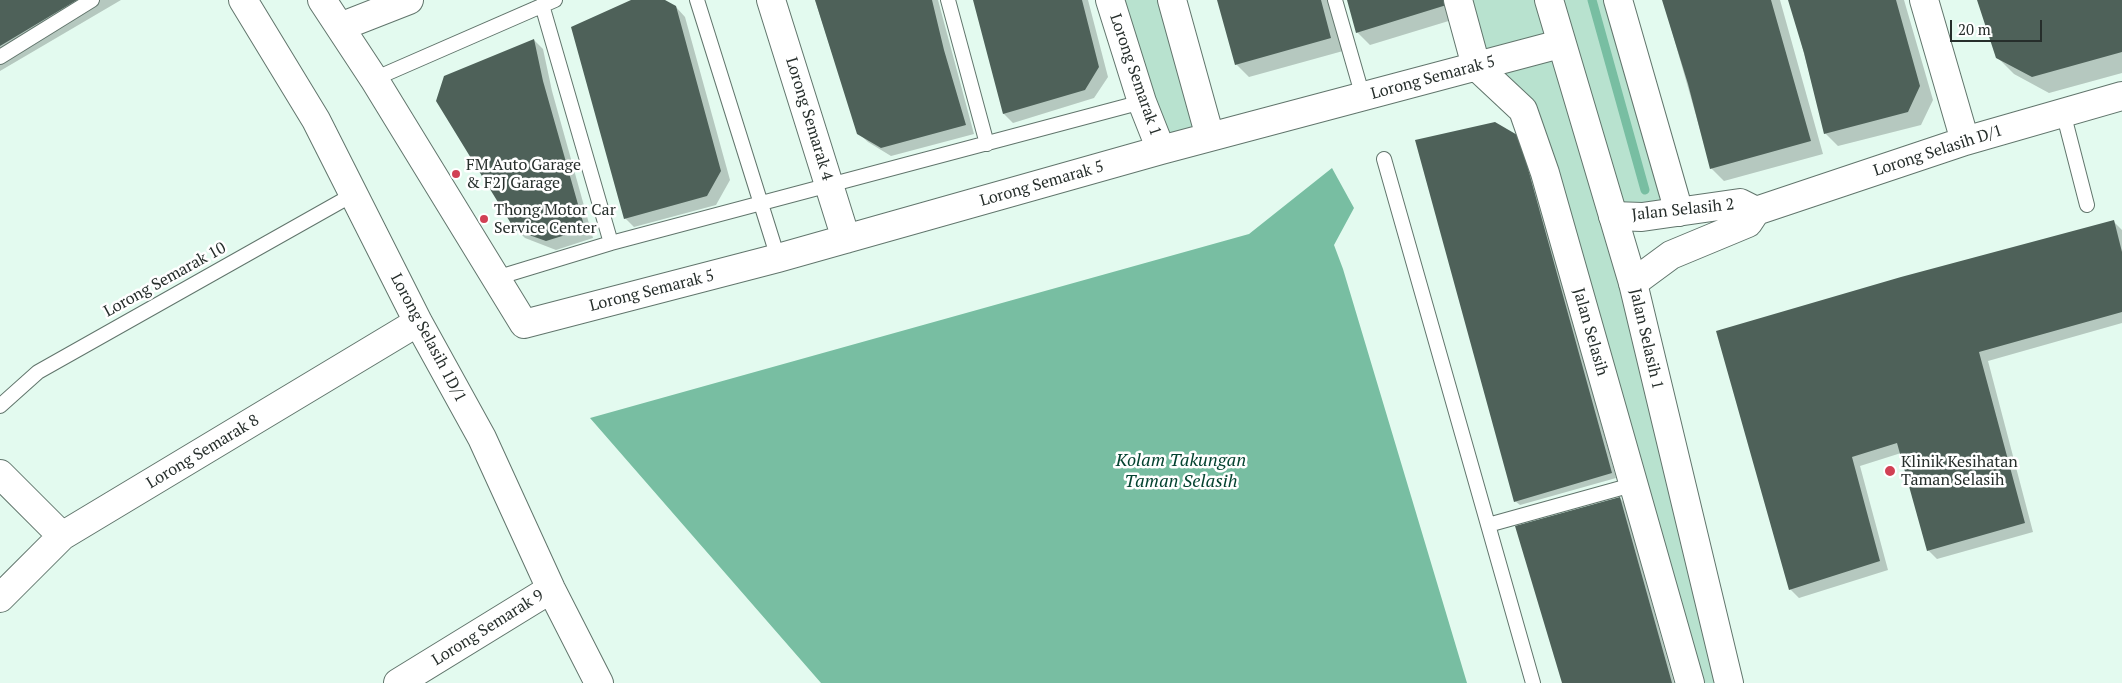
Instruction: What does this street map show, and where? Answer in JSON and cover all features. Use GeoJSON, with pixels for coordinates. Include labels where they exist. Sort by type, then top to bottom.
{"type":"FeatureCollection","features":[{"type":"Feature","properties":{"kind":"street","name":"Lorong Selasih 1D/1"},"geometry":{"type":"LineString","coordinates":[[243,0],[316,120],[418,322],[482,438],[551,589],[599,683]]}},
{"type":"Feature","properties":{"kind":"street"},"geometry":{"type":"LineString","coordinates":[[322,0],[374,79],[496,278]]}},
{"type":"Feature","properties":{"kind":"street"},"geometry":{"type":"LineString","coordinates":[[340,27],[409,0]]}},
{"type":"Feature","properties":{"kind":"street","name":"Lorong Semarak 4"},"geometry":{"type":"LineString","coordinates":[[771,0],[846,239]]}},
{"type":"Feature","properties":{"kind":"street","name":"Lorong Semarak 1"},"geometry":{"type":"LineString","coordinates":[[1110,0],[1142,102],[1161,150]]}},
{"type":"Feature","properties":{"kind":"street"},"geometry":{"type":"LineString","coordinates":[[1172,0],[1210,137]]}},
{"type":"Feature","properties":{"kind":"street"},"geometry":{"type":"LineString","coordinates":[[1458,0],[1476,66]]}},
{"type":"Feature","properties":{"kind":"street","name":"Jalan Selasih 1"},"geometry":{"type":"LineString","coordinates":[[1548,0],[1633,283],[1729,683]]}},
{"type":"Feature","properties":{"kind":"street"},"geometry":{"type":"LineString","coordinates":[[1618,0],[1679,212]]}},
{"type":"Feature","properties":{"kind":"street"},"geometry":{"type":"LineString","coordinates":[[1924,0],[1965,141]]}},
{"type":"Feature","properties":{"kind":"street","name":"Lorong Semarak 5"},"geometry":{"type":"LineString","coordinates":[[496,278],[524,324],[778,258],[1161,150],[1560,44]]}},
{"type":"Feature","properties":{"kind":"street","name":"Jalan Selasih"},"geometry":{"type":"LineString","coordinates":[[1476,66],[1523,110],[1545,173],[1632,485],[1690,683]]}},
{"type":"Feature","properties":{"kind":"street","name":"Lorong Selasih D/1"},"geometry":{"type":"LineString","coordinates":[[1756,211],[1965,141],[2122,96]]}},
{"type":"Feature","properties":{"kind":"street","name":"Jalan Selasih 2"},"geometry":{"type":"LineString","coordinates":[[1613,216],[1642,218],[1740,203],[1756,211],[1748,223],[1671,255],[1633,283]]}},
{"type":"Feature","properties":{"kind":"street","name":"Lorong Semarak 8"},"geometry":{"type":"LineString","coordinates":[[0,598],[62,536],[418,322]]}},
{"type":"Feature","properties":{"kind":"street"},"geometry":{"type":"LineString","coordinates":[[0,474],[62,536]]}},
{"type":"Feature","properties":{"kind":"street","name":"Lorong Semarak 9"},"geometry":{"type":"LineString","coordinates":[[398,683],[551,589]]}},
{"type":"Feature","properties":{"kind":"lane"},"geometry":{"type":"LineString","coordinates":[[0,57],[92,0]]}},
{"type":"Feature","properties":{"kind":"lane"},"geometry":{"type":"LineString","coordinates":[[697,0],[762,202],[778,258]]}},
{"type":"Feature","properties":{"kind":"lane"},"geometry":{"type":"LineString","coordinates":[[948,0],[987,144]]}},
{"type":"Feature","properties":{"kind":"lane"},"geometry":{"type":"LineString","coordinates":[[1335,0],[1363,97]]}},
{"type":"Feature","properties":{"kind":"lane"},"geometry":{"type":"LineString","coordinates":[[374,79],[549,3],[612,243]]}},
{"type":"Feature","properties":{"kind":"lane"},"geometry":{"type":"LineString","coordinates":[[496,278],[612,243],[762,202],[1142,102]]}},
{"type":"Feature","properties":{"kind":"lane"},"geometry":{"type":"LineString","coordinates":[[2064,112],[2087,205]]}},
{"type":"Feature","properties":{"kind":"lane"},"geometry":{"type":"LineString","coordinates":[[1384,160],[1533,683]]}},
{"type":"Feature","properties":{"kind":"lane","name":"Lorong Semarak 10"},"geometry":{"type":"LineString","coordinates":[[0,406],[38,372],[354,194]]}},
{"type":"Feature","properties":{"kind":"lane"},"geometry":{"type":"LineString","coordinates":[[1488,525],[1632,485]]}},
{"type":"Feature","properties":{"kind":"shaded area"},"geometry":{"type":"Polygon","coordinates":[[[1111,0],[1172,0],[1210,137],[1161,150],[1111,0]]]}},
{"type":"Feature","properties":{"kind":"shaded area"},"geometry":{"type":"Polygon","coordinates":[[[1458,0],[1618,0],[1679,212],[1613,216],[1729,683],[1691,683],[1523,110],[1476,66],[1458,0]]]}},
{"type":"Feature","properties":{"kind":"water","name":"Kolam Takungan Taman Selasih"},"geometry":{"type":"Polygon","coordinates":[[[1332,168],[1354,208],[1334,245],[1343,269],[1467,683],[821,683],[590,418],[1249,234],[1332,168]]]}},
{"type":"Feature","properties":{"kind":"building"},"geometry":{"type":"Polygon","coordinates":[[[0,0],[77,0],[0,46],[0,0]]]}},
{"type":"Feature","properties":{"kind":"building"},"geometry":{"type":"Polygon","coordinates":[[[631,0],[665,0],[676,6],[721,171],[707,196],[624,219],[571,27],[631,0]]]}},
{"type":"Feature","properties":{"kind":"building"},"geometry":{"type":"Polygon","coordinates":[[[815,0],[932,0],[944,50],[966,125],[881,148],[857,134],[815,0]]]}},
{"type":"Feature","properties":{"kind":"building"},"geometry":{"type":"Polygon","coordinates":[[[973,0],[1082,0],[1099,67],[1085,90],[1003,114],[973,0]]]}},
{"type":"Feature","properties":{"kind":"building"},"geometry":{"type":"Polygon","coordinates":[[[1217,0],[1321,0],[1331,38],[1235,65],[1217,0]]]}},
{"type":"Feature","properties":{"kind":"building"},"geometry":{"type":"Polygon","coordinates":[[[1347,0],[1452,0],[1453,3],[1356,33],[1347,0]]]}},
{"type":"Feature","properties":{"kind":"building"},"geometry":{"type":"Polygon","coordinates":[[[1662,0],[1771,0],[1811,141],[1710,169],[1688,84],[1662,0]]]}},
{"type":"Feature","properties":{"kind":"building"},"geometry":{"type":"Polygon","coordinates":[[[1788,0],[1896,0],[1920,86],[1908,112],[1824,134],[1804,53],[1788,0]]]}},
{"type":"Feature","properties":{"kind":"building"},"geometry":{"type":"Polygon","coordinates":[[[1977,0],[2122,0],[2122,52],[2032,77],[1996,58],[1977,0]]]}},
{"type":"Feature","properties":{"kind":"building"},"geometry":{"type":"Polygon","coordinates":[[[534,39],[543,81],[585,229],[546,241],[515,230],[436,101],[444,76],[534,39]]]}},
{"type":"Feature","properties":{"kind":"building"},"geometry":{"type":"Polygon","coordinates":[[[1495,122],[1519,136],[1612,473],[1514,502],[1415,140],[1495,122]]]}},
{"type":"Feature","properties":{"kind":"building","name":"Klinik Kesihatan Taman Selasih"},"geometry":{"type":"Polygon","coordinates":[[[2114,220],[2122,252],[2122,312],[1979,352],[2025,523],[1927,551],[1897,443],[1852,457],[1880,561],[1789,590],[1716,331],[1901,277],[2114,220]]]}},
{"type":"Feature","properties":{"kind":"building"},"geometry":{"type":"Polygon","coordinates":[[[1620,497],[1672,683],[1562,683],[1515,526],[1620,497]]]}},
{"type":"Feature","properties":{"kind":"waterway"},"geometry":{"type":"LineString","coordinates":[[1592,0],[1645,190]]}},
{"type":"Feature","properties":{"kind":"place","name":"FM Auto Garage & F2J Garage"},"geometry":{"type":"Point","coordinates":[456,174]}},
{"type":"Feature","properties":{"kind":"place","name":"Thong Motor Car Service Center"},"geometry":{"type":"Point","coordinates":[484,219]}},
{"type":"Feature","properties":{"kind":"place","name":"Klinik Kesihatan Taman Selasih"},"geometry":{"type":"Point","coordinates":[1890,471]}}]}
